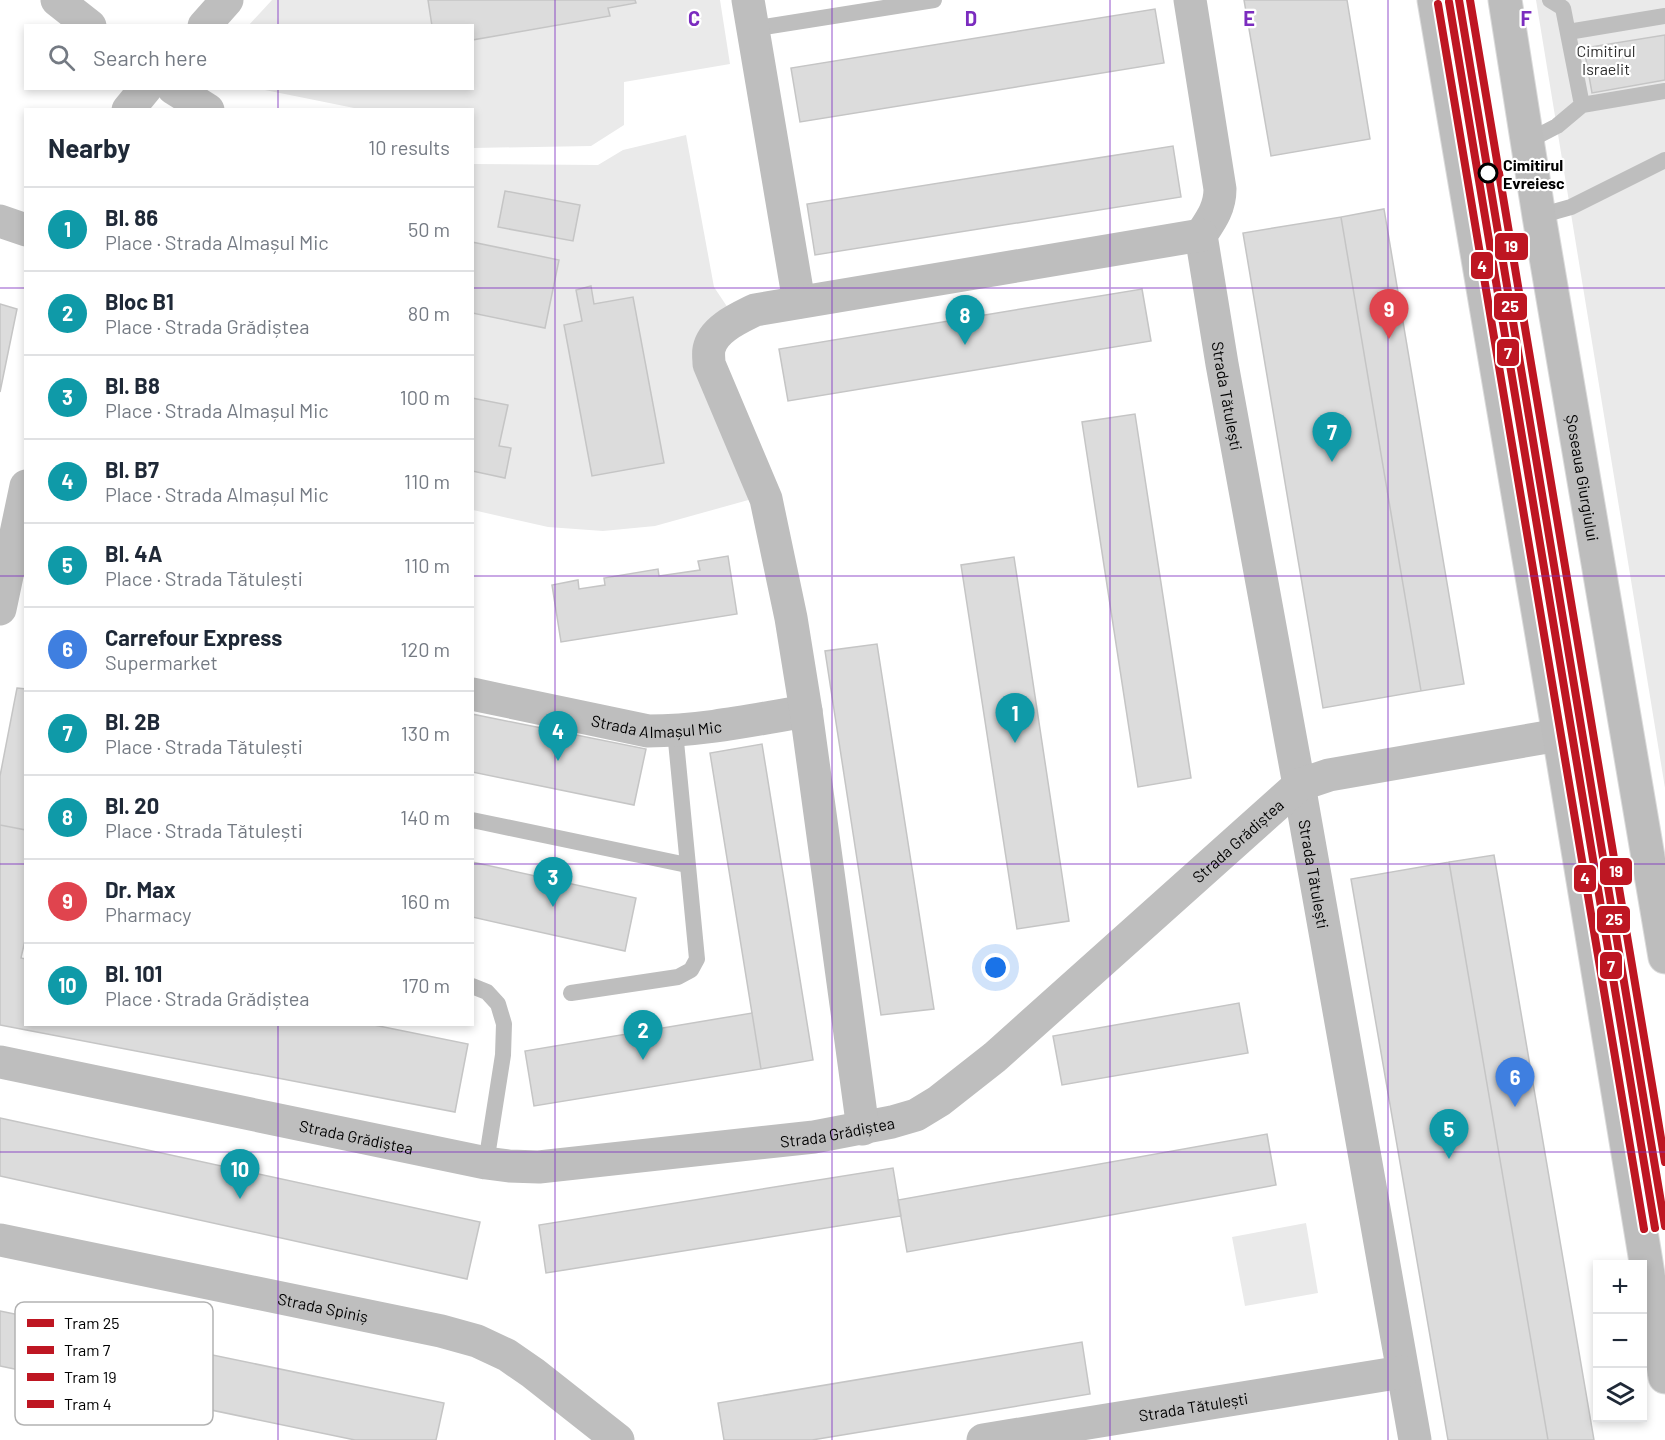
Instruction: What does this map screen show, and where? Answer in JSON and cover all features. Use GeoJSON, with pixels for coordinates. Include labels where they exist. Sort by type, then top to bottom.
{"type":"FeatureCollection","features":[{"type":"Feature","properties":{"kind":"main road"},"geometry":{"type":"LineString","coordinates":[[1434,0],[1665,1377]]}},
{"type":"Feature","properties":{"kind":"main road","name":"Șoseaua Giurgiului"},"geometry":{"type":"LineString","coordinates":[[1505,0],[1539,216],[1665,957]]}},
{"type":"Feature","properties":{"kind":"street"},"geometry":{"type":"LineString","coordinates":[[57,0],[87,24]]}},
{"type":"Feature","properties":{"kind":"street"},"geometry":{"type":"LineString","coordinates":[[206,24],[228,0]]}},
{"type":"Feature","properties":{"kind":"street"},"geometry":{"type":"LineString","coordinates":[[863,1129],[806,711],[790,618],[766,499],[709,364],[709,350],[714,338],[724,328],[755,310],[1201,235],[1216,212],[1220,189],[1190,0]]}},
{"type":"Feature","properties":{"kind":"street"},"geometry":{"type":"LineString","coordinates":[[750,14],[798,302]]}},
{"type":"Feature","properties":{"kind":"street"},"geometry":{"type":"LineString","coordinates":[[130,108],[144,90]]}},
{"type":"Feature","properties":{"kind":"street"},"geometry":{"type":"LineString","coordinates":[[176,90],[205,108]]}},
{"type":"Feature","properties":{"kind":"street"},"geometry":{"type":"LineString","coordinates":[[0,221],[24,229]]}},
{"type":"Feature","properties":{"kind":"street","name":"Strada Tătulești"},"geometry":{"type":"LineString","coordinates":[[1201,235],[1222,364],[1415,1440]]}},
{"type":"Feature","properties":{"kind":"street"},"geometry":{"type":"LineString","coordinates":[[7,602],[24,498]]}},
{"type":"Feature","properties":{"kind":"street","name":"Strada Almașul Mic"},"geometry":{"type":"LineString","coordinates":[[474,694],[648,731],[675,731],[727,725],[806,711]]}},
{"type":"Feature","properties":{"kind":"street","name":"Strada Grădiștea"},"geometry":{"type":"LineString","coordinates":[[0,1062],[509,1166],[539,1167],[814,1137],[863,1129],[916,1114],[939,1101],[996,1057],[1299,785],[1329,775],[1559,735]]}},
{"type":"Feature","properties":{"kind":"street","name":"Strada Spiniș"},"geometry":{"type":"LineString","coordinates":[[0,1239],[441,1331],[477,1341],[507,1355],[533,1372],[598,1434]]}},
{"type":"Feature","properties":{"kind":"street","name":"Strada Tătulești"},"geometry":{"type":"LineString","coordinates":[[983,1440],[1402,1372]]}},
{"type":"Feature","properties":{"kind":"lane"},"geometry":{"type":"LineString","coordinates":[[750,14],[934,0]]}},
{"type":"Feature","properties":{"kind":"lane"},"geometry":{"type":"LineString","coordinates":[[1550,0],[1563,8],[1582,105]]}},
{"type":"Feature","properties":{"kind":"lane"},"geometry":{"type":"LineString","coordinates":[[1568,32],[1665,16]]}},
{"type":"Feature","properties":{"kind":"lane"},"geometry":{"type":"LineString","coordinates":[[1528,141],[1557,126],[1582,105],[1665,91]]}},
{"type":"Feature","properties":{"kind":"lane"},"geometry":{"type":"LineString","coordinates":[[1539,216],[1571,207],[1665,160]]}},
{"type":"Feature","properties":{"kind":"lane"},"geometry":{"type":"LineString","coordinates":[[571,993],[678,977],[691,970],[698,959],[675,731]]}},
{"type":"Feature","properties":{"kind":"lane"},"geometry":{"type":"LineString","coordinates":[[474,820],[687,865]]}},
{"type":"Feature","properties":{"kind":"lane"},"geometry":{"type":"LineString","coordinates":[[474,988],[487,992],[498,1004],[504,1024],[502,1055],[486,1163]]}},
{"type":"Feature","properties":{"kind":"green space"},"geometry":{"type":"Polygon","coordinates":[[[272,0],[720,0],[730,64],[624,82],[624,125],[591,146],[474,148],[474,108],[354,108],[265,90],[474,90],[474,24],[250,24],[272,0]]]}},
{"type":"Feature","properties":{"kind":"green space","name":"Cimitirul Israelit"},"geometry":{"type":"Polygon","coordinates":[[[1536,0],[1665,0],[1665,788],[1536,0]]]}},
{"type":"Feature","properties":{"kind":"green space"},"geometry":{"type":"Polygon","coordinates":[[[686,135],[714,287],[732,314],[713,329],[752,499],[655,526],[603,531],[548,527],[474,510],[474,164],[598,165],[623,150],[686,135]]]}},
{"type":"Feature","properties":{"kind":"green space"},"geometry":{"type":"Polygon","coordinates":[[[1306,1223],[1318,1293],[1245,1306],[1232,1237],[1306,1223]]]}},
{"type":"Feature","properties":{"kind":"building"},"geometry":{"type":"Polygon","coordinates":[[[428,0],[635,0],[636,3],[608,8],[610,16],[474,40],[474,24],[432,24],[428,0]]]}},
{"type":"Feature","properties":{"kind":"building"},"geometry":{"type":"Polygon","coordinates":[[[1244,0],[1347,0],[1370,139],[1271,156],[1244,0]]]}},
{"type":"Feature","properties":{"kind":"building"},"geometry":{"type":"Polygon","coordinates":[[[1155,9],[1164,63],[800,122],[791,68],[1155,9]]]}},
{"type":"Feature","properties":{"kind":"building"},"geometry":{"type":"Polygon","coordinates":[[[1665,35],[1665,80],[1592,93],[1584,48],[1665,35]]]}},
{"type":"Feature","properties":{"kind":"building"},"geometry":{"type":"Polygon","coordinates":[[[1173,146],[1181,197],[815,255],[807,204],[1173,146]]]}},
{"type":"Feature","properties":{"kind":"building"},"geometry":{"type":"Polygon","coordinates":[[[505,191],[580,205],[573,241],[498,227],[505,191]]]}},
{"type":"Feature","properties":{"kind":"building"},"geometry":{"type":"Polygon","coordinates":[[[1384,209],[1464,684],[1421,691],[1341,217],[1384,209]]]}},
{"type":"Feature","properties":{"kind":"building"},"geometry":{"type":"Polygon","coordinates":[[[1341,217],[1421,691],[1323,708],[1243,233],[1341,217]]]}},
{"type":"Feature","properties":{"kind":"building"},"geometry":{"type":"Polygon","coordinates":[[[474,242],[559,260],[545,328],[474,313],[474,242]]]}},
{"type":"Feature","properties":{"kind":"building"},"geometry":{"type":"Polygon","coordinates":[[[591,286],[594,304],[633,297],[664,463],[592,476],[564,325],[582,321],[576,290],[591,286]]]}},
{"type":"Feature","properties":{"kind":"building"},"geometry":{"type":"Polygon","coordinates":[[[1142,289],[1151,341],[788,401],[779,349],[1142,289]]]}},
{"type":"Feature","properties":{"kind":"building"},"geometry":{"type":"Polygon","coordinates":[[[0,304],[17,309],[0,392],[0,304]]]}},
{"type":"Feature","properties":{"kind":"building"},"geometry":{"type":"Polygon","coordinates":[[[474,398],[508,405],[499,446],[511,448],[505,478],[474,471],[474,398]]]}},
{"type":"Feature","properties":{"kind":"building"},"geometry":{"type":"Polygon","coordinates":[[[1135,414],[1191,778],[1138,787],[1082,422],[1135,414]]]}},
{"type":"Feature","properties":{"kind":"building"},"geometry":{"type":"Polygon","coordinates":[[[728,556],[737,614],[561,642],[552,585],[578,580],[579,589],[605,585],[604,578],[658,569],[659,576],[700,570],[698,561],[728,556]]]}},
{"type":"Feature","properties":{"kind":"building"},"geometry":{"type":"Polygon","coordinates":[[[1014,557],[1069,921],[1017,929],[961,565],[1014,557]]]}},
{"type":"Feature","properties":{"kind":"building"},"geometry":{"type":"Polygon","coordinates":[[[877,644],[934,1009],[881,1015],[825,651],[877,644]]]}},
{"type":"Feature","properties":{"kind":"building"},"geometry":{"type":"Polygon","coordinates":[[[17,688],[24,689],[24,830],[0,825],[0,776],[17,688]]]}},
{"type":"Feature","properties":{"kind":"building"},"geometry":{"type":"Polygon","coordinates":[[[474,714],[646,749],[634,805],[474,772],[474,714]]]}},
{"type":"Feature","properties":{"kind":"building"},"geometry":{"type":"Polygon","coordinates":[[[762,744],[813,1060],[761,1069],[710,753],[762,744]]]}},
{"type":"Feature","properties":{"kind":"building"},"geometry":{"type":"Polygon","coordinates":[[[0,825],[24,830],[24,945],[21,958],[24,959],[24,1026],[379,1026],[468,1044],[455,1112],[0,1025],[0,825]]]}},
{"type":"Feature","properties":{"kind":"building"},"geometry":{"type":"Polygon","coordinates":[[[1494,855],[1594,1440],[1548,1440],[1449,862],[1494,855]]]}},
{"type":"Feature","properties":{"kind":"building"},"geometry":{"type":"Polygon","coordinates":[[[474,862],[636,898],[625,951],[474,917],[474,862]]]}},
{"type":"Feature","properties":{"kind":"building"},"geometry":{"type":"Polygon","coordinates":[[[1449,862],[1548,1440],[1448,1440],[1351,879],[1449,862]]]}},
{"type":"Feature","properties":{"kind":"building"},"geometry":{"type":"Polygon","coordinates":[[[1239,1003],[1248,1053],[1062,1085],[1053,1036],[1239,1003]]]}},
{"type":"Feature","properties":{"kind":"building"},"geometry":{"type":"Polygon","coordinates":[[[752,1013],[761,1069],[534,1106],[525,1051],[752,1013]]]}},
{"type":"Feature","properties":{"kind":"building"},"geometry":{"type":"Polygon","coordinates":[[[0,1118],[480,1222],[467,1279],[0,1176],[0,1118]]]}},
{"type":"Feature","properties":{"kind":"building"},"geometry":{"type":"Polygon","coordinates":[[[1267,1134],[1276,1185],[907,1252],[898,1200],[1267,1134]]]}},
{"type":"Feature","properties":{"kind":"building"},"geometry":{"type":"Polygon","coordinates":[[[893,1168],[901,1216],[546,1273],[539,1225],[893,1168]]]}},
{"type":"Feature","properties":{"kind":"building"},"geometry":{"type":"Polygon","coordinates":[[[0,1311],[15,1314],[15,1369],[0,1366],[0,1311]]]}},
{"type":"Feature","properties":{"kind":"building"},"geometry":{"type":"Polygon","coordinates":[[[1082,1342],[1090,1394],[812,1440],[724,1440],[718,1403],[1082,1342]]]}},
{"type":"Feature","properties":{"kind":"building"},"geometry":{"type":"Polygon","coordinates":[[[213,1355],[444,1403],[436,1440],[355,1440],[213,1410],[213,1355]]]}},
{"type":"Feature","properties":{"kind":"tram line","name":"25"},"geometry":{"type":"LineString","coordinates":[[1459,0],[1665,1226]]}},
{"type":"Feature","properties":{"kind":"tram line","name":"19"},"geometry":{"type":"LineString","coordinates":[[1470,0],[1665,1162]]}},
{"type":"Feature","properties":{"kind":"tram line","name":"7"},"geometry":{"type":"LineString","coordinates":[[1449,2],[1655,1228]]}},
{"type":"Feature","properties":{"kind":"tram line","name":"4"},"geometry":{"type":"LineString","coordinates":[[1438,4],[1644,1229]]}},
{"type":"Feature","properties":{"kind":"place","name":"Cimitirul Evreiesc"},"geometry":{"type":"Point","coordinates":[1488,173]}},
{"type":"Feature","properties":{"kind":"place","name":"Dr. Max"},"geometry":{"type":"Point","coordinates":[1389,339]}},
{"type":"Feature","properties":{"kind":"place","name":"Bl. 20"},"geometry":{"type":"Point","coordinates":[965,345]}},
{"type":"Feature","properties":{"kind":"place","name":"Bl. 2B"},"geometry":{"type":"Point","coordinates":[1332,462]}},
{"type":"Feature","properties":{"kind":"place","name":"Bl. 86"},"geometry":{"type":"Point","coordinates":[1015,743]}},
{"type":"Feature","properties":{"kind":"place","name":"Bl. B7"},"geometry":{"type":"Point","coordinates":[558,761]}},
{"type":"Feature","properties":{"kind":"place","name":"Bl. B8"},"geometry":{"type":"Point","coordinates":[553,907]}},
{"type":"Feature","properties":{"kind":"place","name":"Bloc B1"},"geometry":{"type":"Point","coordinates":[643,1060]}},
{"type":"Feature","properties":{"kind":"place","name":"Carrefour Express"},"geometry":{"type":"Point","coordinates":[1515,1107]}},
{"type":"Feature","properties":{"kind":"place","name":"Bl. 4A"},"geometry":{"type":"Point","coordinates":[1449,1159]}},
{"type":"Feature","properties":{"kind":"place","name":"Bl. 101"},"geometry":{"type":"Point","coordinates":[240,1199]}}]}
